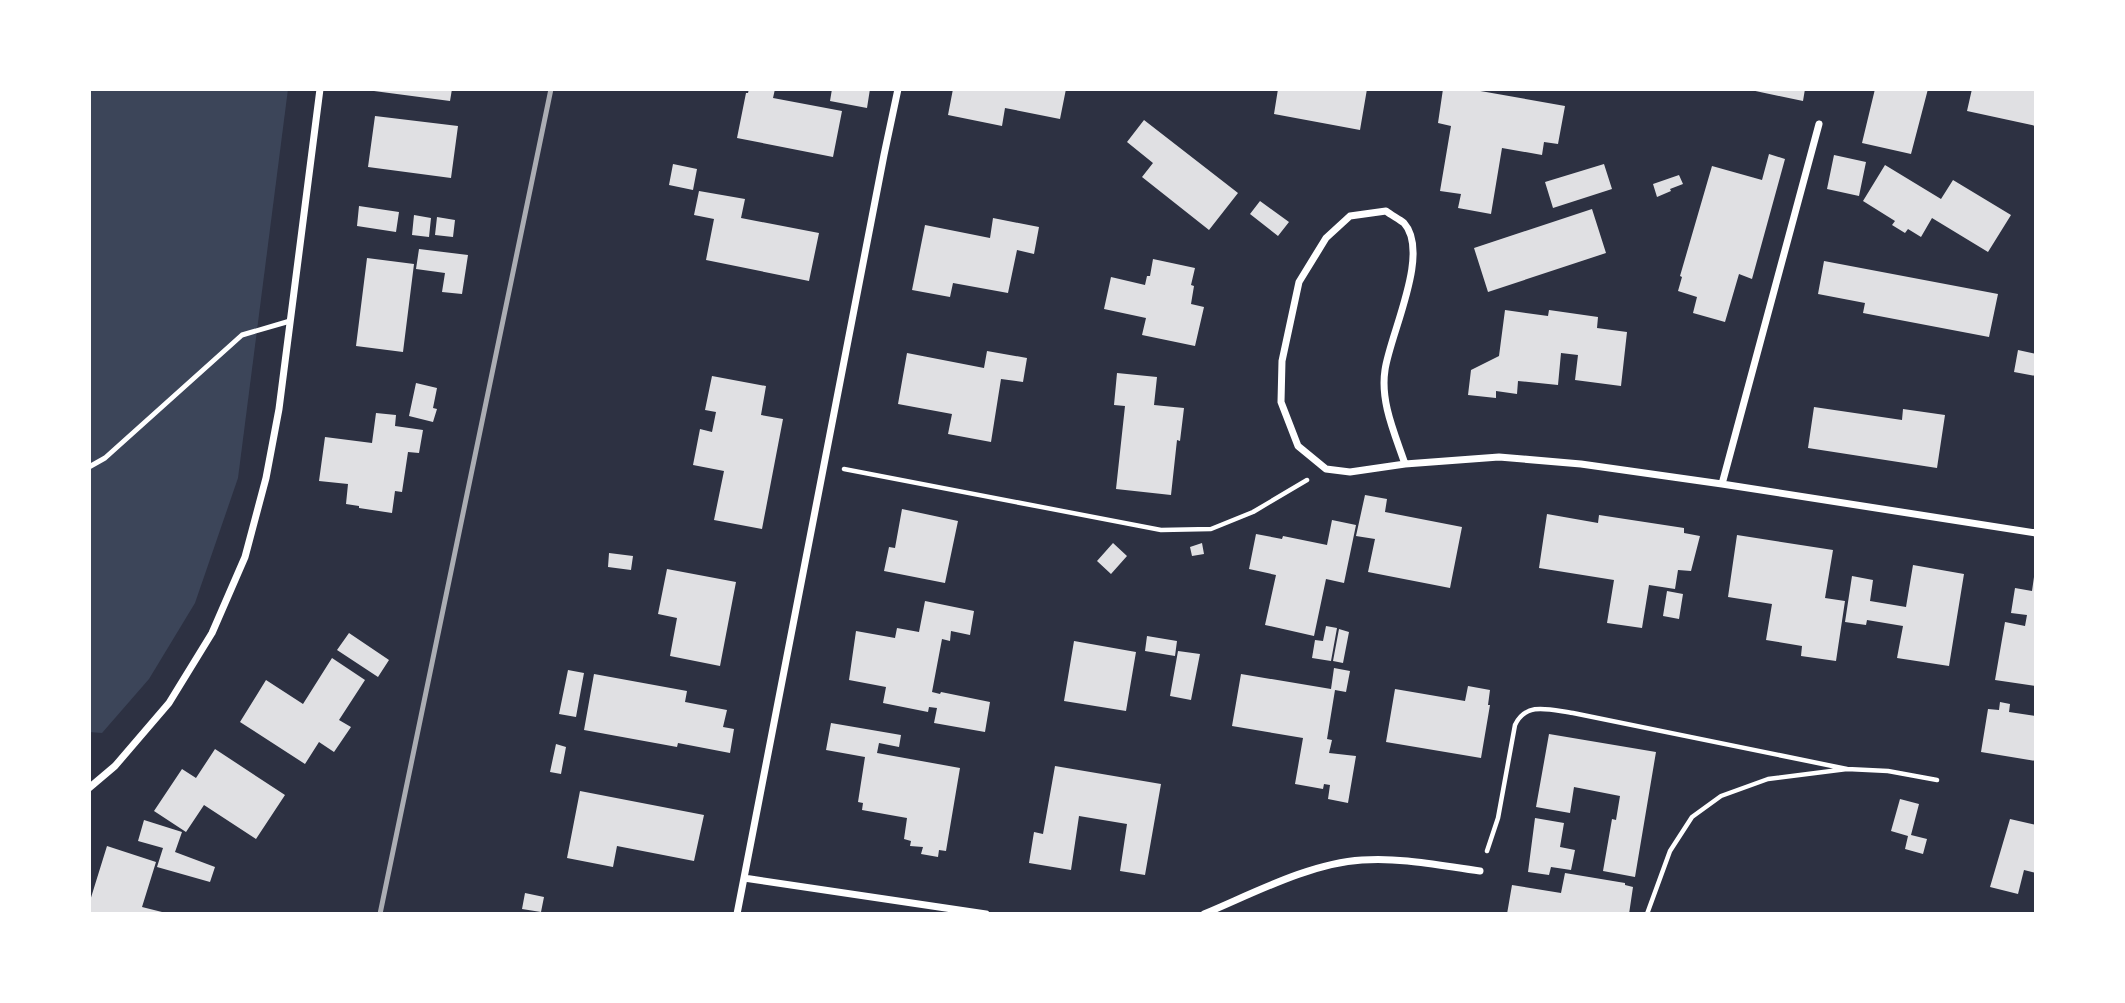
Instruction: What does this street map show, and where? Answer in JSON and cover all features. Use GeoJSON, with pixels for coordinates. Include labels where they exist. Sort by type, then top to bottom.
{"type":"FeatureCollection","features":[{"type":"Feature","properties":{"kind":"street"},"geometry":{"type":"LineString","coordinates":[[89,788],[115,766],[169,703],[212,633],[245,557],[266,478],[279,409],[320,89]]}},
{"type":"Feature","properties":{"kind":"street"},"geometry":{"type":"LineString","coordinates":[[737,914],[898,89]]}},
{"type":"Feature","properties":{"kind":"street"},"geometry":{"type":"LineString","coordinates":[[1722,484],[1819,124]]}},
{"type":"Feature","properties":{"kind":"street"},"geometry":{"type":"LineString","coordinates":[[1405,464],[1385,401],[1385,370],[1414,265],[1412,240],[1404,224],[1385,211],[1350,216],[1326,238],[1299,282],[1282,361],[1281,402],[1298,446],[1326,469],[1350,472],[1405,464],[1499,457],[1581,464],[2036,533]]}},
{"type":"Feature","properties":{"kind":"street"},"geometry":{"type":"LineString","coordinates":[[1203,914],[1308,871],[1361,860],[1409,862],[1480,871]]}},
{"type":"Feature","properties":{"kind":"street"},"geometry":{"type":"LineString","coordinates":[[744,878],[986,914]]}},
{"type":"Feature","properties":{"kind":"lane"},"geometry":{"type":"LineString","coordinates":[[89,467],[105,458],[242,335],[290,321]]}},
{"type":"Feature","properties":{"kind":"path"},"geometry":{"type":"LineString","coordinates":[[824,465],[1161,530],[1211,529],[1253,512],[1326,469]]}},
{"type":"Feature","properties":{"kind":"path"},"geometry":{"type":"LineString","coordinates":[[1480,871],[1498,818],[1515,725],[1523,712],[1532,709],[1573,713],[1847,769],[1888,771],[1937,780]]}},
{"type":"Feature","properties":{"kind":"path"},"geometry":{"type":"LineString","coordinates":[[1647,914],[1670,851],[1692,817],[1721,796],[1768,779],[1847,769]]}},
{"type":"Feature","properties":{"kind":"shaded area"},"geometry":{"type":"Polygon","coordinates":[[[89,89],[288,89],[238,478],[195,603],[149,679],[102,733],[89,732],[89,89]]]}},
{"type":"Feature","properties":{"kind":"building"},"geometry":{"type":"Polygon","coordinates":[[[374,89],[452,89],[450,101],[374,89]]]}},
{"type":"Feature","properties":{"kind":"building"},"geometry":{"type":"Polygon","coordinates":[[[749,89],[775,89],[773,98],[842,111],[833,157],[737,138],[749,89]]]}},
{"type":"Feature","properties":{"kind":"building"},"geometry":{"type":"Polygon","coordinates":[[[832,89],[870,89],[867,108],[830,101],[832,89]]]}},
{"type":"Feature","properties":{"kind":"building"},"geometry":{"type":"Polygon","coordinates":[[[953,89],[1066,89],[1060,119],[1005,108],[1002,126],[948,115],[953,89]]]}},
{"type":"Feature","properties":{"kind":"building"},"geometry":{"type":"Polygon","coordinates":[[[1278,89],[1367,89],[1360,130],[1274,114],[1278,89]]]}},
{"type":"Feature","properties":{"kind":"building"},"geometry":{"type":"Polygon","coordinates":[[[1443,89],[1469,89],[1565,106],[1558,144],[1544,142],[1542,155],[1502,148],[1491,214],[1458,208],[1461,194],[1440,191],[1451,126],[1438,123],[1443,89]]]}},
{"type":"Feature","properties":{"kind":"building"},"geometry":{"type":"Polygon","coordinates":[[[1746,89],[1805,89],[1803,101],[1746,89]]]}},
{"type":"Feature","properties":{"kind":"building"},"geometry":{"type":"Polygon","coordinates":[[[1875,89],[1928,89],[1911,154],[1862,143],[1875,89]]]}},
{"type":"Feature","properties":{"kind":"building"},"geometry":{"type":"Polygon","coordinates":[[[1972,89],[2036,89],[2036,126],[1967,111],[1972,89]]]}},
{"type":"Feature","properties":{"kind":"building"},"geometry":{"type":"Polygon","coordinates":[[[375,116],[458,126],[451,178],[368,167],[375,116]]]}},
{"type":"Feature","properties":{"kind":"building"},"geometry":{"type":"Polygon","coordinates":[[[1144,120],[1238,193],[1209,230],[1142,177],[1153,163],[1127,142],[1144,120]]]}},
{"type":"Feature","properties":{"kind":"building"},"geometry":{"type":"Polygon","coordinates":[[[1769,154],[1785,159],[1752,279],[1739,274],[1725,322],[1693,313],[1697,297],[1678,291],[1712,166],[1762,180],[1769,154]]]}},
{"type":"Feature","properties":{"kind":"building"},"geometry":{"type":"Polygon","coordinates":[[[1834,155],[1866,162],[1859,196],[1827,189],[1834,155]]]}},
{"type":"Feature","properties":{"kind":"building"},"geometry":{"type":"Polygon","coordinates":[[[673,164],[697,169],[693,190],[669,185],[673,164]]]}},
{"type":"Feature","properties":{"kind":"building"},"geometry":{"type":"Polygon","coordinates":[[[1604,164],[1612,189],[1553,208],[1545,182],[1604,164]]]}},
{"type":"Feature","properties":{"kind":"building"},"geometry":{"type":"Polygon","coordinates":[[[1885,165],[1941,199],[1953,180],[2011,215],[1988,252],[1932,218],[1921,237],[1908,229],[1905,233],[1892,225],[1895,221],[1863,201],[1885,165]]]}},
{"type":"Feature","properties":{"kind":"building"},"geometry":{"type":"Polygon","coordinates":[[[1679,175],[1683,184],[1657,197],[1653,184],[1679,175]]]}},
{"type":"Feature","properties":{"kind":"building"},"geometry":{"type":"Polygon","coordinates":[[[699,191],[745,199],[741,218],[819,233],[809,281],[706,260],[714,219],[694,215],[699,191]]]}},
{"type":"Feature","properties":{"kind":"building"},"geometry":{"type":"Polygon","coordinates":[[[1260,201],[1289,222],[1278,236],[1250,214],[1260,201]]]}},
{"type":"Feature","properties":{"kind":"building"},"geometry":{"type":"Polygon","coordinates":[[[359,206],[399,212],[396,232],[357,226],[359,206]]]}},
{"type":"Feature","properties":{"kind":"building"},"geometry":{"type":"Polygon","coordinates":[[[1592,209],[1606,253],[1488,292],[1474,248],[1592,209]]]}},
{"type":"Feature","properties":{"kind":"building"},"geometry":{"type":"Polygon","coordinates":[[[414,215],[431,218],[429,237],[412,235],[414,215]]]}},
{"type":"Feature","properties":{"kind":"building"},"geometry":{"type":"Polygon","coordinates":[[[437,217],[455,220],[453,237],[435,235],[437,217]]]}},
{"type":"Feature","properties":{"kind":"building"},"geometry":{"type":"Polygon","coordinates":[[[993,218],[1039,227],[1034,254],[1017,250],[1008,293],[953,283],[950,297],[912,290],[925,225],[990,238],[993,218]]]}},
{"type":"Feature","properties":{"kind":"building"},"geometry":{"type":"Polygon","coordinates":[[[419,249],[468,255],[462,294],[442,292],[445,273],[416,269],[419,249]]]}},
{"type":"Feature","properties":{"kind":"building"},"geometry":{"type":"Polygon","coordinates":[[[367,258],[414,264],[403,352],[356,346],[367,258]]]}},
{"type":"Feature","properties":{"kind":"building"},"geometry":{"type":"Polygon","coordinates":[[[1153,259],[1195,268],[1191,304],[1204,307],[1195,346],[1142,335],[1146,318],[1104,309],[1111,277],[1145,285],[1147,276],[1150,276],[1153,259]]]}},
{"type":"Feature","properties":{"kind":"building"},"geometry":{"type":"Polygon","coordinates":[[[1824,261],[1998,294],[1989,337],[1863,313],[1865,303],[1818,294],[1824,261]]]}},
{"type":"Feature","properties":{"kind":"building"},"geometry":{"type":"Polygon","coordinates":[[[1505,310],[1548,316],[1549,310],[1598,317],[1597,328],[1627,332],[1621,386],[1575,380],[1578,355],[1561,353],[1558,385],[1518,381],[1517,394],[1496,391],[1496,398],[1468,395],[1471,370],[1499,356],[1505,310]]]}},
{"type":"Feature","properties":{"kind":"building"},"geometry":{"type":"Polygon","coordinates":[[[2018,350],[2036,354],[2036,376],[2014,372],[2018,350]]]}},
{"type":"Feature","properties":{"kind":"building"},"geometry":{"type":"Polygon","coordinates":[[[987,351],[1027,358],[1023,382],[1001,379],[991,442],[948,434],[952,414],[898,404],[907,353],[984,368],[987,351]]]}},
{"type":"Feature","properties":{"kind":"building"},"geometry":{"type":"Polygon","coordinates":[[[1117,373],[1157,377],[1154,405],[1184,408],[1180,441],[1177,440],[1171,495],[1116,489],[1125,406],[1114,405],[1117,373]]]}},
{"type":"Feature","properties":{"kind":"building"},"geometry":{"type":"Polygon","coordinates":[[[712,376],[766,386],[761,415],[783,419],[762,529],[714,520],[724,471],[693,465],[700,429],[712,432],[716,412],[705,410],[712,376]]]}},
{"type":"Feature","properties":{"kind":"building"},"geometry":{"type":"Polygon","coordinates":[[[416,383],[437,388],[433,408],[437,409],[433,422],[409,416],[416,383]]]}},
{"type":"Feature","properties":{"kind":"building"},"geometry":{"type":"Polygon","coordinates":[[[1814,407],[1902,420],[1903,409],[1945,415],[1937,468],[1808,448],[1814,407]]]}},
{"type":"Feature","properties":{"kind":"building"},"geometry":{"type":"Polygon","coordinates":[[[376,413],[396,415],[395,426],[423,430],[419,453],[408,452],[402,492],[395,491],[392,513],[346,504],[348,484],[319,481],[325,437],[372,443],[376,413]]]}},
{"type":"Feature","properties":{"kind":"building"},"geometry":{"type":"Polygon","coordinates":[[[1365,495],[1387,499],[1385,512],[1462,527],[1450,588],[1368,572],[1375,539],[1356,536],[1365,495]]]}},
{"type":"Feature","properties":{"kind":"building"},"geometry":{"type":"Polygon","coordinates":[[[902,509],[958,521],[945,583],[884,571],[889,547],[895,548],[902,509]]]}},
{"type":"Feature","properties":{"kind":"building"},"geometry":{"type":"Polygon","coordinates":[[[1547,514],[1598,523],[1599,515],[1684,528],[1684,533],[1700,536],[1691,571],[1678,570],[1675,589],[1649,585],[1642,628],[1607,623],[1614,580],[1539,568],[1547,514]]]}},
{"type":"Feature","properties":{"kind":"building"},"geometry":{"type":"Polygon","coordinates":[[[1332,520],[1356,525],[1344,583],[1326,579],[1314,636],[1265,625],[1276,575],[1249,569],[1256,534],[1282,539],[1283,536],[1327,545],[1332,520]]]}},
{"type":"Feature","properties":{"kind":"building"},"geometry":{"type":"Polygon","coordinates":[[[1737,535],[1833,550],[1825,598],[1845,601],[1836,661],[1801,656],[1802,646],[1766,640],[1772,604],[1728,597],[1737,535]]]}},
{"type":"Feature","properties":{"kind":"building"},"geometry":{"type":"Polygon","coordinates":[[[1113,543],[1127,556],[1111,574],[1097,561],[1113,543]]]}},
{"type":"Feature","properties":{"kind":"building"},"geometry":{"type":"Polygon","coordinates":[[[1202,543],[1204,554],[1192,556],[1190,547],[1202,543]]]}},
{"type":"Feature","properties":{"kind":"building"},"geometry":{"type":"Polygon","coordinates":[[[609,553],[633,556],[631,570],[608,567],[609,553]]]}},
{"type":"Feature","properties":{"kind":"building"},"geometry":{"type":"Polygon","coordinates":[[[1913,565],[1964,574],[1949,666],[1897,658],[1903,626],[1867,620],[1866,625],[1845,622],[1852,576],[1873,580],[1870,601],[1906,607],[1913,565]]]}},
{"type":"Feature","properties":{"kind":"building"},"geometry":{"type":"Polygon","coordinates":[[[667,569],[736,582],[720,666],[670,656],[677,618],[658,614],[667,569]]]}},
{"type":"Feature","properties":{"kind":"building"},"geometry":{"type":"Polygon","coordinates":[[[2034,577],[2036,686],[1995,680],[2005,622],[2025,626],[2027,615],[2011,613],[2015,588],[2032,591],[2034,577]]]}},
{"type":"Feature","properties":{"kind":"building"},"geometry":{"type":"Polygon","coordinates":[[[1667,591],[1683,594],[1679,619],[1663,616],[1667,591]]]}},
{"type":"Feature","properties":{"kind":"building"},"geometry":{"type":"Polygon","coordinates":[[[925,601],[974,611],[970,635],[951,631],[950,641],[942,639],[932,692],[990,702],[985,732],[934,723],[937,708],[929,707],[928,712],[883,703],[886,687],[849,680],[856,631],[895,638],[897,628],[919,632],[925,601]]]}},
{"type":"Feature","properties":{"kind":"building"},"geometry":{"type":"Polygon","coordinates":[[[1326,626],[1337,628],[1331,661],[1312,658],[1315,640],[1323,641],[1326,626]]]}},
{"type":"Feature","properties":{"kind":"building"},"geometry":{"type":"Polygon","coordinates":[[[1339,629],[1349,632],[1343,663],[1333,661],[1339,629]]]}},
{"type":"Feature","properties":{"kind":"building"},"geometry":{"type":"Polygon","coordinates":[[[349,633],[389,660],[378,677],[337,650],[349,633]]]}},
{"type":"Feature","properties":{"kind":"building"},"geometry":{"type":"Polygon","coordinates":[[[1147,636],[1177,641],[1175,656],[1145,651],[1147,636]]]}},
{"type":"Feature","properties":{"kind":"building"},"geometry":{"type":"Polygon","coordinates":[[[1074,641],[1136,652],[1126,711],[1064,701],[1074,641]]]}},
{"type":"Feature","properties":{"kind":"building"},"geometry":{"type":"Polygon","coordinates":[[[1178,651],[1200,654],[1191,700],[1170,696],[1178,651]]]}},
{"type":"Feature","properties":{"kind":"building"},"geometry":{"type":"Polygon","coordinates":[[[332,658],[365,680],[339,720],[351,727],[334,752],[319,742],[305,764],[240,722],[266,680],[303,704],[332,658]]]}},
{"type":"Feature","properties":{"kind":"building"},"geometry":{"type":"Polygon","coordinates":[[[1334,668],[1350,671],[1346,692],[1335,690],[1327,739],[1332,740],[1329,753],[1356,756],[1348,803],[1328,799],[1330,785],[1324,784],[1323,789],[1295,784],[1303,738],[1232,726],[1241,674],[1331,689],[1334,668]]]}},
{"type":"Feature","properties":{"kind":"building"},"geometry":{"type":"Polygon","coordinates":[[[568,670],[584,673],[576,717],[559,714],[568,670]]]}},
{"type":"Feature","properties":{"kind":"building"},"geometry":{"type":"Polygon","coordinates":[[[594,674],[687,691],[685,702],[727,710],[723,727],[734,729],[730,753],[678,743],[677,747],[584,730],[594,674]]]}},
{"type":"Feature","properties":{"kind":"building"},"geometry":{"type":"Polygon","coordinates":[[[1468,686],[1490,690],[1481,758],[1386,742],[1395,689],[1465,701],[1468,686]]]}},
{"type":"Feature","properties":{"kind":"building"},"geometry":{"type":"Polygon","coordinates":[[[2000,702],[2010,704],[2009,712],[2036,716],[2036,761],[1981,752],[1988,709],[1999,710],[2000,702]]]}},
{"type":"Feature","properties":{"kind":"building"},"geometry":{"type":"Polygon","coordinates":[[[831,723],[901,735],[899,747],[879,743],[877,753],[960,768],[946,851],[939,850],[938,857],[921,854],[923,847],[910,846],[911,841],[904,839],[907,818],[862,810],[863,803],[858,802],[865,757],[826,750],[831,723]]]}},
{"type":"Feature","properties":{"kind":"building"},"geometry":{"type":"Polygon","coordinates":[[[1549,734],[1656,752],[1635,877],[1603,871],[1612,819],[1616,820],[1620,796],[1574,787],[1570,813],[1536,807],[1549,734]]]}},
{"type":"Feature","properties":{"kind":"building"},"geometry":{"type":"Polygon","coordinates":[[[556,744],[566,747],[561,774],[550,772],[556,744]]]}},
{"type":"Feature","properties":{"kind":"building"},"geometry":{"type":"Polygon","coordinates":[[[215,749],[285,795],[256,839],[204,805],[186,832],[154,811],[182,769],[196,778],[215,749]]]}},
{"type":"Feature","properties":{"kind":"building"},"geometry":{"type":"Polygon","coordinates":[[[1055,766],[1161,784],[1145,875],[1120,871],[1127,824],[1079,816],[1071,870],[1029,863],[1034,832],[1043,834],[1055,766]]]}},
{"type":"Feature","properties":{"kind":"building"},"geometry":{"type":"Polygon","coordinates":[[[580,791],[704,815],[694,861],[617,846],[613,867],[567,858],[580,791]]]}},
{"type":"Feature","properties":{"kind":"building"},"geometry":{"type":"Polygon","coordinates":[[[1900,799],[1919,804],[1911,835],[1927,839],[1923,854],[1905,849],[1908,836],[1891,831],[1900,799]]]}},
{"type":"Feature","properties":{"kind":"building"},"geometry":{"type":"Polygon","coordinates":[[[1535,818],[1564,823],[1560,847],[1575,850],[1571,870],[1551,867],[1549,875],[1528,872],[1535,818]]]}},
{"type":"Feature","properties":{"kind":"building"},"geometry":{"type":"Polygon","coordinates":[[[2010,819],[2036,825],[2036,873],[2024,870],[2018,894],[1990,887],[2010,819]]]}},
{"type":"Feature","properties":{"kind":"building"},"geometry":{"type":"Polygon","coordinates":[[[144,820],[182,832],[175,852],[215,867],[210,882],[157,867],[163,848],[138,841],[144,820]]]}},
{"type":"Feature","properties":{"kind":"building"},"geometry":{"type":"Polygon","coordinates":[[[107,846],[156,862],[142,907],[170,914],[89,914],[89,904],[107,846]]]}},
{"type":"Feature","properties":{"kind":"building"},"geometry":{"type":"Polygon","coordinates":[[[1565,873],[1625,883],[1633,887],[1629,914],[1507,914],[1512,885],[1561,893],[1565,873]]]}},
{"type":"Feature","properties":{"kind":"building"},"geometry":{"type":"Polygon","coordinates":[[[525,893],[544,897],[541,912],[522,909],[525,893]]]}},
{"type":"Feature","properties":{"kind":"railway"},"geometry":{"type":"LineString","coordinates":[[380,914],[551,89]]}}]}
